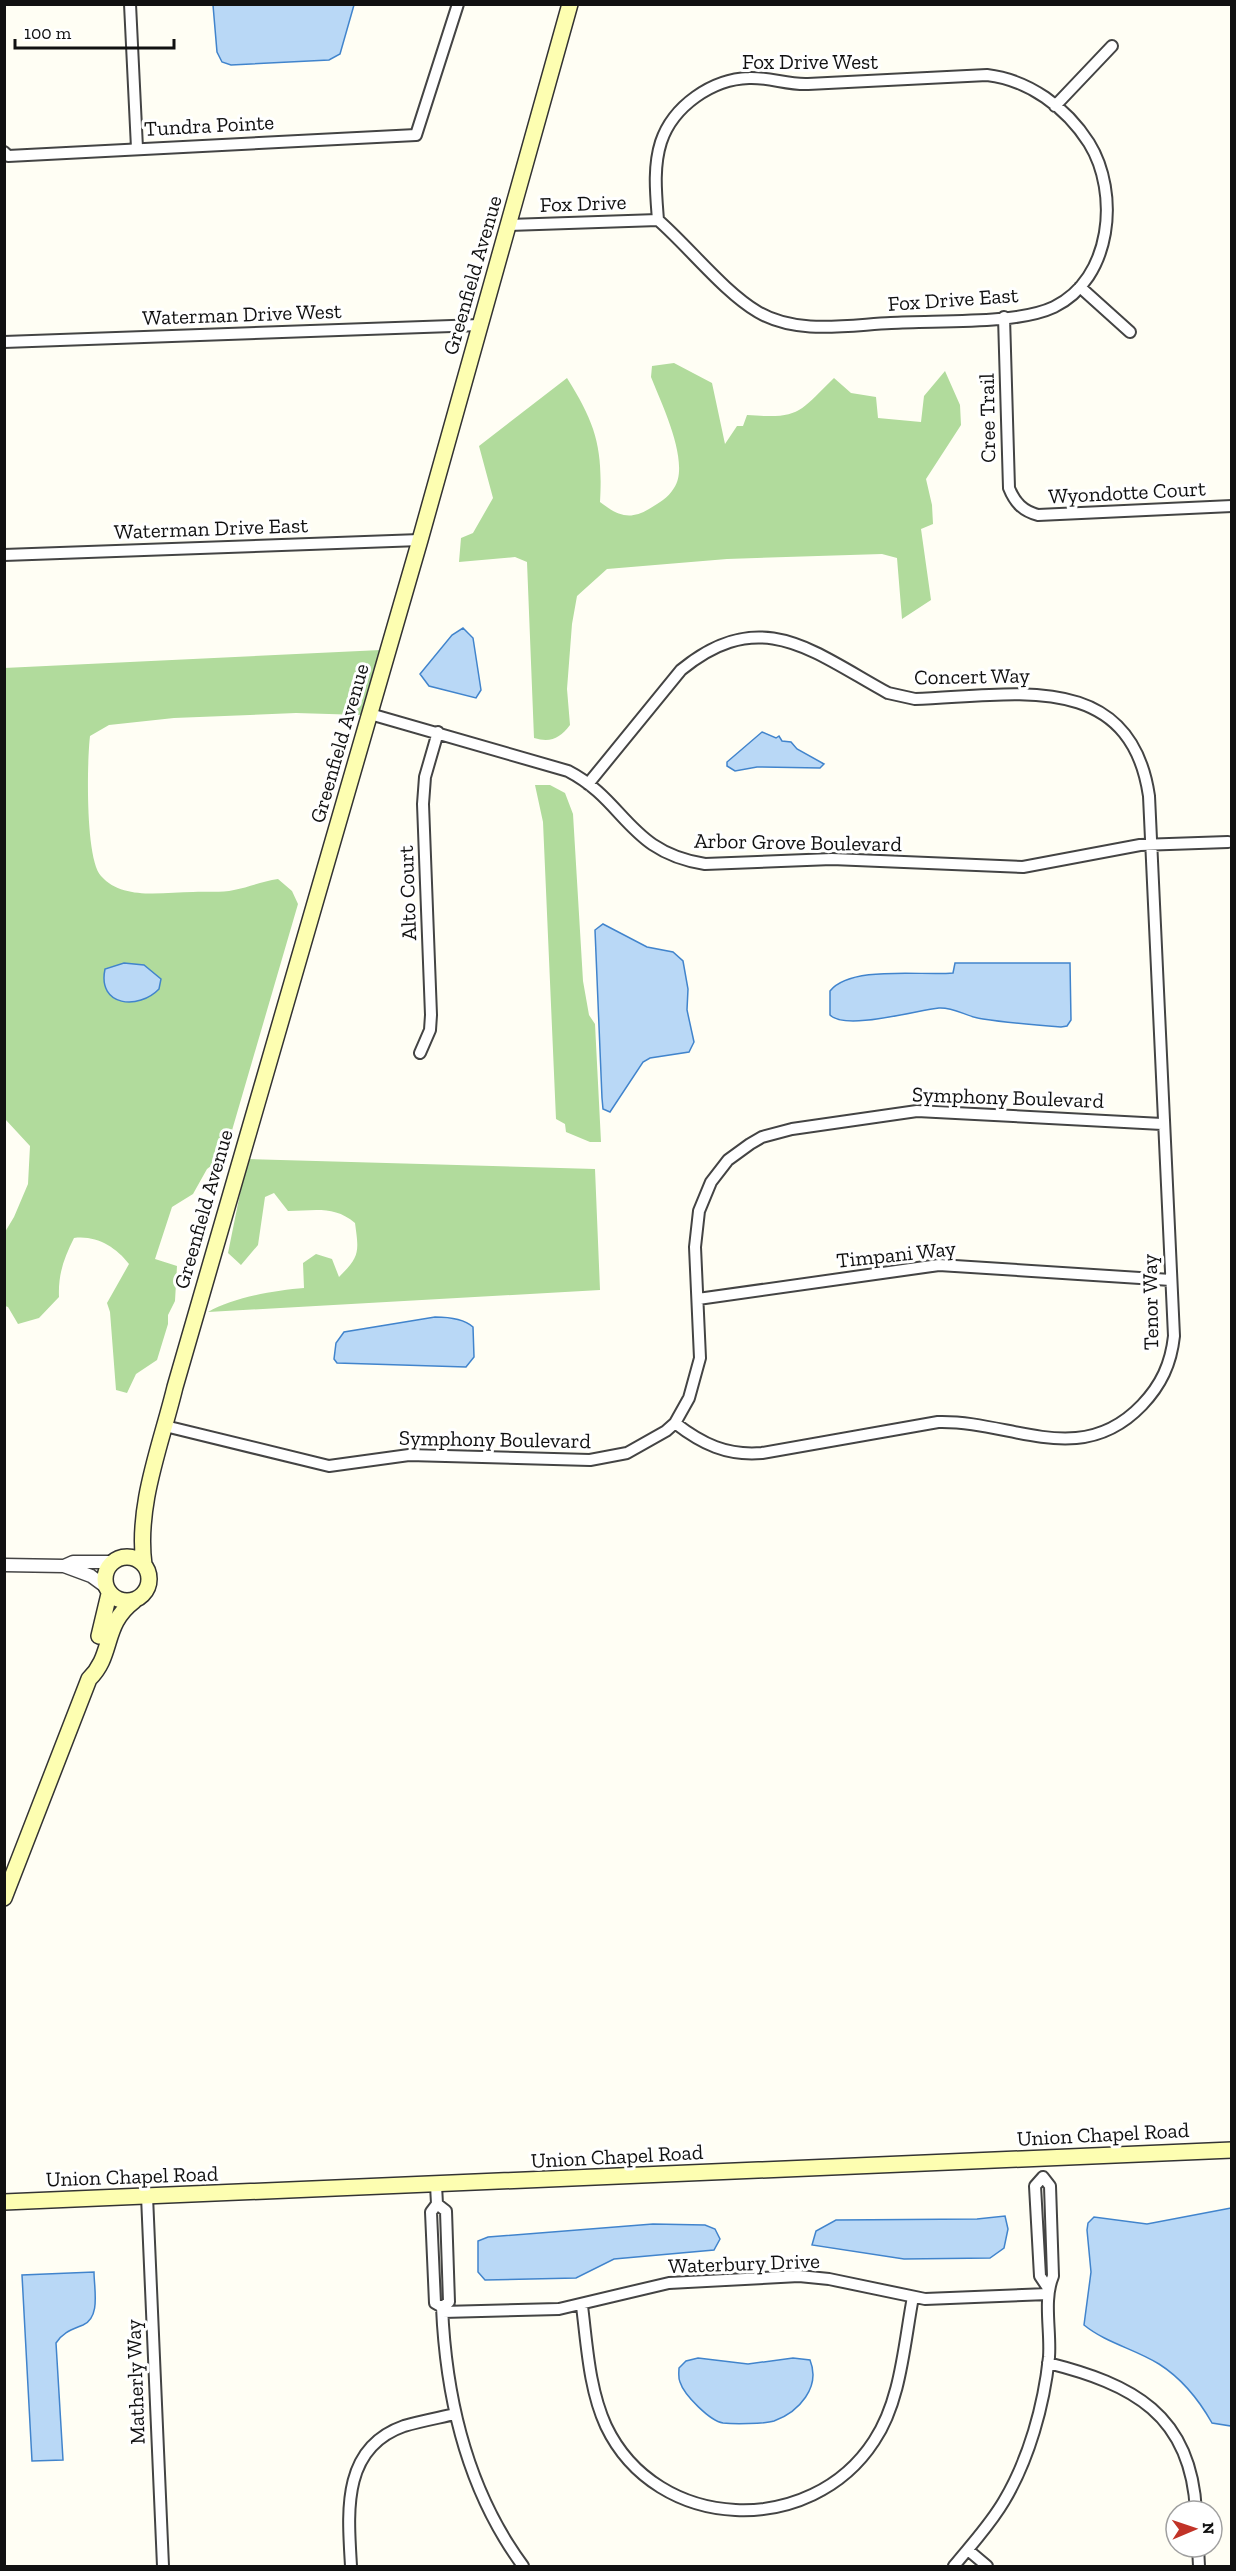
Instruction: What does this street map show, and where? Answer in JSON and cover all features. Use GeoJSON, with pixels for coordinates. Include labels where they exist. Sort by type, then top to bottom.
{"type":"FeatureCollection","features":[{"type":"Feature","properties":{"kind":"main road","name":"Greenfield Avenue"},"geometry":{"type":"LineString","coordinates":[[144,1565],[141,1540],[147,1492],[200,1295],[420,540],[570,4]]}},
{"type":"Feature","properties":{"kind":"main road","name":"Greenfield Avenue"},"geometry":{"type":"LineString","coordinates":[[115,1560],[132,1538],[138,1505],[147,1492]]}},
{"type":"Feature","properties":{"kind":"main road"},"geometry":{"type":"LineString","coordinates":[[4,1898],[89,1679],[88,1668],[108,1590],[104,1575],[115,1560],[133,1557],[148,1571],[148,1586],[141,1597],[113,1622],[99,1670],[89,1679]]}},
{"type":"Feature","properties":{"kind":"main road"},"geometry":{"type":"LineString","coordinates":[[108,1590],[118,1600],[134,1601]]}},
{"type":"Feature","properties":{"kind":"main road","name":"Union Chapel Road"},"geometry":{"type":"LineString","coordinates":[[4,2202],[1232,2150]]}},
{"type":"Feature","properties":{"kind":"street"},"geometry":{"type":"LineString","coordinates":[[130,4],[137,148]]}},
{"type":"Feature","properties":{"kind":"street","name":"Tundra Pointe"},"geometry":{"type":"LineString","coordinates":[[4,152],[8,156],[416,135],[458,4]]}},
{"type":"Feature","properties":{"kind":"street"},"geometry":{"type":"LineString","coordinates":[[1055,106],[1112,46]]}},
{"type":"Feature","properties":{"kind":"street","name":"Fox Drive West"},"geometry":{"type":"LineString","coordinates":[[658,220],[657,162],[661,143],[668,127],[689,102],[724,83],[749,78],[800,84],[987,75],[1002,77],[1028,86],[1055,106]]}},
{"type":"Feature","properties":{"kind":"street","name":"Fox Drive East"},"geometry":{"type":"LineString","coordinates":[[658,220],[740,300],[759,313],[788,324],[840,326],[1004,317],[1054,307],[1080,287],[1093,271],[1104,241],[1106,215],[1103,181],[1089,143],[1055,106]]}},
{"type":"Feature","properties":{"kind":"street","name":"Fox Drive"},"geometry":{"type":"LineString","coordinates":[[509,225],[658,220]]}},
{"type":"Feature","properties":{"kind":"street"},"geometry":{"type":"LineString","coordinates":[[1080,287],[1130,332]]}},
{"type":"Feature","properties":{"kind":"street","name":"Cree Trail"},"geometry":{"type":"LineString","coordinates":[[1004,317],[1009,488],[1018,505],[1026,512]]}},
{"type":"Feature","properties":{"kind":"street","name":"Waterman Drive West"},"geometry":{"type":"LineString","coordinates":[[4,342],[480,325]]}},
{"type":"Feature","properties":{"kind":"street","name":"Wyondotte Court"},"geometry":{"type":"LineString","coordinates":[[1026,512],[1038,515],[1232,506]]}},
{"type":"Feature","properties":{"kind":"street","name":"Waterman Drive East"},"geometry":{"type":"LineString","coordinates":[[4,555],[420,540]]}},
{"type":"Feature","properties":{"kind":"street","name":"Concert Way"},"geometry":{"type":"LineString","coordinates":[[588,784],[681,670],[696,657],[732,641],[769,637],[804,645],[888,693],[900,697],[915,699],[1044,695],[1072,699],[1090,706],[1116,725],[1139,758],[1149,796],[1151,844]]}},
{"type":"Feature","properties":{"kind":"street","name":"Arbor Grove Boulevard"},"geometry":{"type":"LineString","coordinates":[[370,714],[554,765],[588,784],[652,846],[669,855],[705,864],[832,859],[1023,867],[1151,844],[1228,842]]}},
{"type":"Feature","properties":{"kind":"street","name":"Alto Court"},"geometry":{"type":"LineString","coordinates":[[420,1053],[430,1030],[431,1015],[424,789],[438,732]]}},
{"type":"Feature","properties":{"kind":"street","name":"Tenor Way"},"geometry":{"type":"LineString","coordinates":[[675,1423],[701,1442],[742,1454],[762,1453],[938,1422],[1057,1439],[1102,1433],[1135,1412],[1150,1397],[1170,1365],[1174,1336],[1162,1124],[1151,844]]}},
{"type":"Feature","properties":{"kind":"street","name":"Symphony Boulevard"},"geometry":{"type":"LineString","coordinates":[[165,1426],[329,1466],[409,1455],[602,1460],[638,1449],[675,1423],[689,1398],[698,1372],[696,1237],[704,1196],[711,1182],[728,1160],[762,1137],[811,1126],[928,1110],[1162,1124]]}},
{"type":"Feature","properties":{"kind":"street","name":"Timpani Way"},"geometry":{"type":"LineString","coordinates":[[698,1299],[939,1265],[1171,1280]]}},
{"type":"Feature","properties":{"kind":"street"},"geometry":{"type":"LineString","coordinates":[[64,1566],[73,1562],[115,1560]]}},
{"type":"Feature","properties":{"kind":"street"},"geometry":{"type":"LineString","coordinates":[[4,1565],[64,1566],[91,1576],[108,1590]]}},
{"type":"Feature","properties":{"kind":"street"},"geometry":{"type":"LineString","coordinates":[[954,2566],[990,2522],[1016,2477],[1031,2436],[1048,2363],[1048,2291],[1053,2276],[1050,2186],[1043,2176],[1042,2158]]}},
{"type":"Feature","properties":{"kind":"street"},"geometry":{"type":"LineString","coordinates":[[436,2185],[437,2204],[431,2212],[434,2291],[435,2302],[442,2309],[444,2357],[455,2414],[477,2485],[506,2541],[523,2566]]}},
{"type":"Feature","properties":{"kind":"street","name":"Matherly Way"},"geometry":{"type":"LineString","coordinates":[[147,2196],[163,2566]]}},
{"type":"Feature","properties":{"kind":"street","name":"Waterbury Drive"},"geometry":{"type":"LineString","coordinates":[[442,2309],[560,2309],[582,2306],[669,2283],[799,2276],[829,2279],[913,2297],[942,2298],[1048,2291]]}},
{"type":"Feature","properties":{"kind":"street"},"geometry":{"type":"LineString","coordinates":[[582,2306],[599,2409],[606,2427],[626,2455],[659,2485],[684,2499],[726,2510],[744,2512],[793,2504],[816,2494],[841,2478],[869,2448],[885,2423],[893,2400],[913,2297]]}},
{"type":"Feature","properties":{"kind":"street"},"geometry":{"type":"LineString","coordinates":[[1048,2363],[1094,2374],[1133,2392],[1152,2408],[1166,2424],[1186,2459],[1195,2499]]}},
{"type":"Feature","properties":{"kind":"street"},"geometry":{"type":"LineString","coordinates":[[351,2566],[349,2497],[357,2469],[366,2456],[388,2434],[404,2426],[455,2414]]}},
{"type":"Feature","properties":{"kind":"street"},"geometry":{"type":"LineString","coordinates":[[968,2550],[987,2566]]}},
{"type":"Feature","properties":{"kind":"green space"},"geometry":{"type":"Polygon","coordinates":[[[674,363],[712,383],[725,444],[737,426],[743,426],[747,415],[778,416],[797,411],[834,378],[851,393],[876,397],[878,418],[921,422],[924,396],[945,371],[960,405],[961,425],[926,479],[932,505],[933,524],[921,529],[931,600],[902,619],[897,558],[882,554],[727,559],[607,569],[577,596],[572,624],[567,689],[570,725],[563,733],[550,740],[534,738],[527,562],[515,557],[459,562],[461,538],[473,533],[493,498],[479,446],[567,378],[585,409],[596,437],[600,466],[600,502],[623,515],[642,513],[669,495],[678,477],[679,464],[673,433],[651,377],[652,366],[674,363]]]}},
{"type":"Feature","properties":{"kind":"green space"},"geometry":{"type":"Polygon","coordinates":[[[381,650],[362,715],[296,713],[174,718],[109,725],[90,736],[88,809],[92,850],[101,876],[110,884],[132,892],[157,894],[229,891],[278,879],[292,891],[298,904],[226,1151],[207,1169],[193,1194],[172,1207],[155,1259],[177,1266],[175,1301],[168,1315],[168,1324],[157,1360],[136,1374],[127,1393],[116,1390],[110,1312],[107,1303],[129,1264],[118,1252],[98,1240],[74,1238],[62,1266],[59,1297],[39,1318],[18,1324],[8,1307],[5,1306],[5,1232],[28,1184],[30,1146],[5,1119],[4,668],[381,650]]]}},
{"type":"Feature","properties":{"kind":"green space"},"geometry":{"type":"Polygon","coordinates":[[[535,785],[550,785],[565,793],[573,814],[583,981],[589,1015],[595,1024],[601,1142],[590,1142],[566,1132],[565,1124],[556,1119],[543,822],[535,785]]]}},
{"type":"Feature","properties":{"kind":"green space"},"geometry":{"type":"Polygon","coordinates":[[[247,1159],[595,1169],[600,1290],[208,1312],[254,1296],[304,1288],[303,1263],[316,1254],[332,1259],[339,1277],[351,1264],[356,1253],[355,1223],[347,1217],[331,1211],[288,1211],[274,1193],[265,1197],[258,1245],[241,1265],[228,1253],[247,1159]]]}},
{"type":"Feature","properties":{"kind":"water"},"geometry":{"type":"Polygon","coordinates":[[[213,4],[354,5],[340,54],[329,60],[231,65],[222,62],[217,52],[213,4]]]}},
{"type":"Feature","properties":{"kind":"water"},"geometry":{"type":"Polygon","coordinates":[[[463,628],[473,638],[481,690],[476,698],[429,686],[420,674],[452,635],[463,628]]]}},
{"type":"Feature","properties":{"kind":"water"},"geometry":{"type":"Polygon","coordinates":[[[762,732],[776,738],[779,736],[782,741],[791,742],[797,749],[824,764],[820,768],[757,767],[735,771],[727,766],[727,762],[762,732]]]}},
{"type":"Feature","properties":{"kind":"water"},"geometry":{"type":"Polygon","coordinates":[[[603,924],[647,947],[673,952],[683,961],[688,989],[687,1010],[694,1042],[689,1052],[650,1058],[643,1062],[610,1112],[603,1109],[602,1098],[595,930],[603,924]]]}},
{"type":"Feature","properties":{"kind":"water"},"geometry":{"type":"Polygon","coordinates":[[[124,963],[144,965],[161,979],[159,989],[151,996],[131,1002],[113,998],[104,982],[105,969],[124,963]]]}},
{"type":"Feature","properties":{"kind":"water"},"geometry":{"type":"Polygon","coordinates":[[[955,963],[1070,963],[1071,1020],[1067,1026],[1061,1027],[1022,1024],[977,1018],[945,1008],[850,1021],[830,1015],[830,991],[840,983],[854,978],[888,973],[953,973],[955,963]]]}},
{"type":"Feature","properties":{"kind":"water"},"geometry":{"type":"Polygon","coordinates":[[[435,1317],[460,1320],[473,1327],[474,1357],[466,1367],[337,1363],[334,1359],[336,1343],[344,1332],[435,1317]]]}},
{"type":"Feature","properties":{"kind":"water"},"geometry":{"type":"Polygon","coordinates":[[[1232,2208],[1231,2426],[1212,2423],[1189,2390],[1159,2364],[1102,2337],[1084,2325],[1091,2272],[1087,2230],[1088,2223],[1094,2217],[1147,2224],[1232,2208]]]}},
{"type":"Feature","properties":{"kind":"water"},"geometry":{"type":"Polygon","coordinates":[[[1005,2216],[1008,2229],[1004,2248],[990,2258],[904,2259],[812,2245],[816,2231],[836,2220],[977,2219],[1005,2216]]]}},
{"type":"Feature","properties":{"kind":"water"},"geometry":{"type":"Polygon","coordinates":[[[653,2224],[705,2225],[715,2229],[720,2239],[714,2250],[614,2259],[576,2278],[485,2280],[478,2272],[478,2241],[488,2237],[653,2224]]]}},
{"type":"Feature","properties":{"kind":"water"},"geometry":{"type":"Polygon","coordinates":[[[94,2272],[95,2302],[92,2316],[83,2325],[64,2334],[56,2343],[63,2460],[32,2461],[22,2275],[94,2272]]]}},
{"type":"Feature","properties":{"kind":"water"},"geometry":{"type":"Polygon","coordinates":[[[698,2358],[748,2364],[793,2358],[810,2360],[813,2380],[806,2397],[783,2417],[764,2423],[723,2423],[711,2418],[698,2407],[679,2380],[679,2368],[686,2361],[698,2358]]]}}]}
